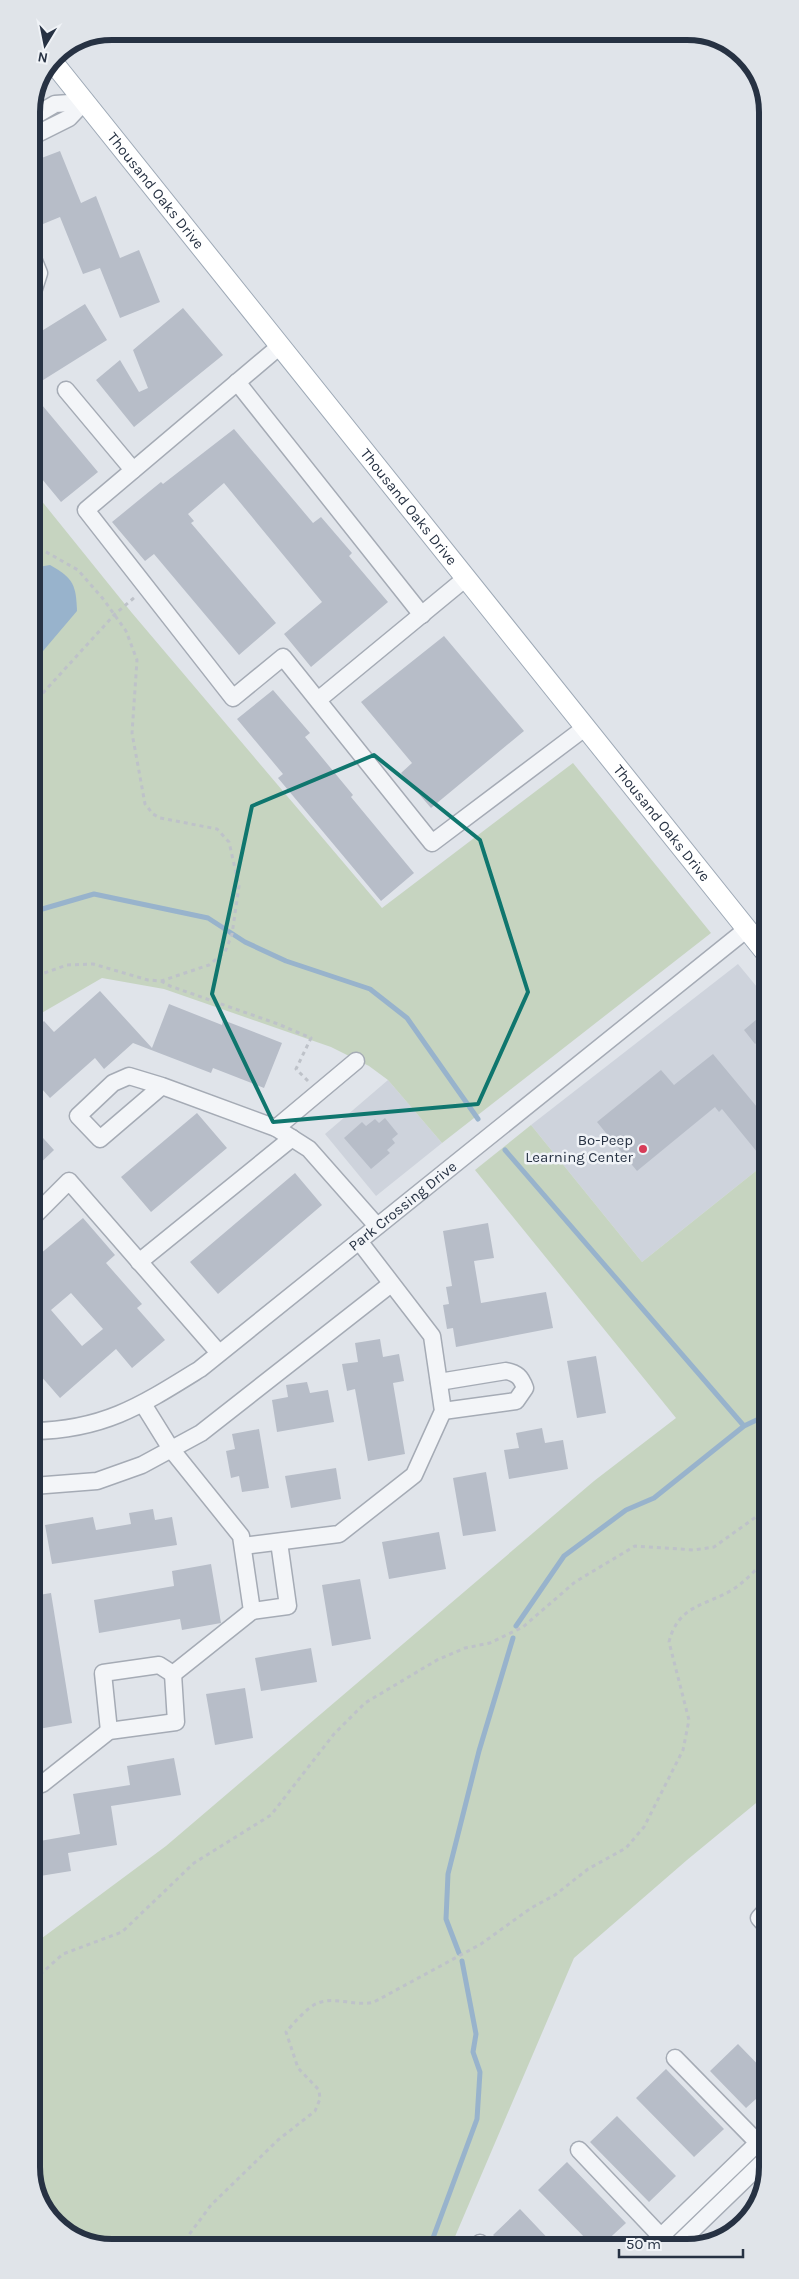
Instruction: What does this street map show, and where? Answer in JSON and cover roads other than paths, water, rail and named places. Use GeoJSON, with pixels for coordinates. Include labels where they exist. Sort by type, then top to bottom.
{"type":"FeatureCollection","features":[{"type":"Feature","properties":{"kind":"main road","name":"Thousand Oaks Drive"},"geometry":{"type":"LineString","coordinates":[[59,70],[759,945]]}},
{"type":"Feature","properties":{"kind":"street"},"geometry":{"type":"LineString","coordinates":[[40,113],[55,104],[84,102]]}},
{"type":"Feature","properties":{"kind":"street"},"geometry":{"type":"LineString","coordinates":[[40,133],[69,118],[84,102]]}},
{"type":"Feature","properties":{"kind":"street"},"geometry":{"type":"LineString","coordinates":[[280,346],[86,510],[233,698],[282,657],[432,842],[586,727]]}},
{"type":"Feature","properties":{"kind":"street"},"geometry":{"type":"LineString","coordinates":[[237,382],[422,615]]}},
{"type":"Feature","properties":{"kind":"street"},"geometry":{"type":"LineString","coordinates":[[66,390],[133,470]]}},
{"type":"Feature","properties":{"kind":"street"},"geometry":{"type":"LineString","coordinates":[[318,700],[466,578]]}},
{"type":"Feature","properties":{"kind":"street","name":"Park Crossing Drive"},"geometry":{"type":"LineString","coordinates":[[40,1429],[86,1426],[121,1415],[143,1404],[200,1369],[747,930]]}},
{"type":"Feature","properties":{"kind":"street"},"geometry":{"type":"LineString","coordinates":[[276,1128],[356,1061]]}},
{"type":"Feature","properties":{"kind":"street"},"geometry":{"type":"LineString","coordinates":[[162,1086],[100,1139],[78,1116],[113,1083],[129,1076],[162,1086],[276,1128],[309,1149],[377,1226]]}},
{"type":"Feature","properties":{"kind":"street"},"geometry":{"type":"LineString","coordinates":[[139,1262],[292,1138]]}},
{"type":"Feature","properties":{"kind":"street"},"geometry":{"type":"LineString","coordinates":[[40,1209],[69,1181],[219,1353]]}},
{"type":"Feature","properties":{"kind":"street"},"geometry":{"type":"LineString","coordinates":[[243,1546],[338,1534],[414,1475],[443,1411],[432,1336],[359,1241]]}},
{"type":"Feature","properties":{"kind":"street"},"geometry":{"type":"LineString","coordinates":[[40,1485],[97,1481],[142,1465],[201,1433],[392,1284]]}},
{"type":"Feature","properties":{"kind":"street"},"geometry":{"type":"LineString","coordinates":[[439,1382],[506,1371],[514,1373],[522,1379],[525,1388],[516,1401],[443,1411]]}},
{"type":"Feature","properties":{"kind":"street"},"geometry":{"type":"LineString","coordinates":[[143,1404],[171,1450],[241,1536],[252,1611]]}},
{"type":"Feature","properties":{"kind":"street"},"geometry":{"type":"LineString","coordinates":[[172,1674],[252,1611],[288,1606],[279,1542]]}},
{"type":"Feature","properties":{"kind":"street"},"geometry":{"type":"LineString","coordinates":[[109,1731],[103,1674],[160,1666],[172,1674]]}},
{"type":"Feature","properties":{"kind":"street"},"geometry":{"type":"LineString","coordinates":[[40,1784],[109,1731],[176,1722],[172,1674]]}},
{"type":"Feature","properties":{"kind":"street"},"geometry":{"type":"LineString","coordinates":[[675,2058],[759,2138]]}},
{"type":"Feature","properties":{"kind":"street"},"geometry":{"type":"LineString","coordinates":[[664,2239],[759,2148]]}},
{"type":"Feature","properties":{"kind":"street"},"geometry":{"type":"LineString","coordinates":[[579,2150],[658,2239]]}},
{"type":"Feature","properties":{"kind":"street"},"geometry":{"type":"LineString","coordinates":[[683,2239],[759,2166]]}},
{"type":"Feature","properties":{"kind":"water"},"geometry":{"type":"Polygon","coordinates":[[[50,565],[69,579],[76,595],[77,611],[40,655],[40,567],[50,565]]]}},
{"type":"Feature","properties":{"kind":"waterway"},"geometry":{"type":"LineString","coordinates":[[40,910],[94,894],[208,918],[245,942],[286,961],[370,989],[407,1018],[478,1119]]}},
{"type":"Feature","properties":{"kind":"waterway"},"geometry":{"type":"LineString","coordinates":[[505,1150],[744,1426]]}},
{"type":"Feature","properties":{"kind":"waterway"},"geometry":{"type":"LineString","coordinates":[[516,1626],[564,1556],[626,1510],[654,1498],[744,1426],[759,1419]]}},
{"type":"Feature","properties":{"kind":"waterway"},"geometry":{"type":"LineString","coordinates":[[459,1953],[446,1919],[448,1874],[479,1751],[513,1638]]}},
{"type":"Feature","properties":{"kind":"waterway"},"geometry":{"type":"LineString","coordinates":[[433,2239],[477,2119],[480,2072],[473,2052],[476,2034],[462,1961]]}},
{"type":"Feature","properties":{"kind":"place","name":"Bo-Peep Learning Center"},"geometry":{"type":"Point","coordinates":[643,1149]}}]}
